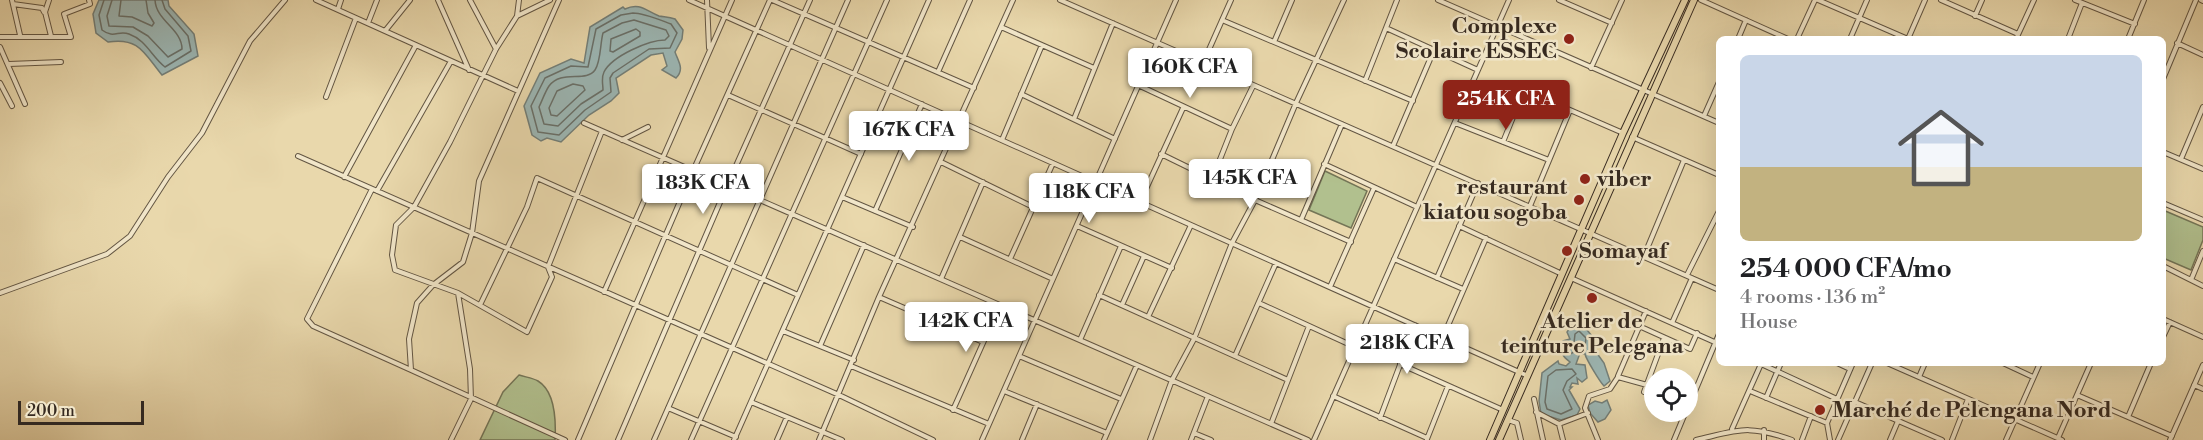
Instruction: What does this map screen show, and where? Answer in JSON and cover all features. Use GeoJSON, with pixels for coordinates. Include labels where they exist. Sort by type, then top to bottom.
{"type":"FeatureCollection","features":[{"type":"Feature","properties":{"kind":"highway"},"geometry":{"type":"LineString","coordinates":[[1490,440],[1623,133],[1685,0]]}},
{"type":"Feature","properties":{"kind":"highway"},"geometry":{"type":"LineString","coordinates":[[1499,440],[1694,0]]}},
{"type":"Feature","properties":{"kind":"street"},"geometry":{"type":"LineString","coordinates":[[45,12],[49,0]]}},
{"type":"Feature","properties":{"kind":"street"},"geometry":{"type":"LineString","coordinates":[[0,37],[20,35],[71,37],[64,14],[90,4],[89,0]]}},
{"type":"Feature","properties":{"kind":"street"},"geometry":{"type":"LineString","coordinates":[[0,293],[107,254],[130,236],[168,177],[202,133],[250,41],[285,0]]}},
{"type":"Feature","properties":{"kind":"street"},"geometry":{"type":"LineString","coordinates":[[316,0],[518,90]]}},
{"type":"Feature","properties":{"kind":"street"},"geometry":{"type":"LineString","coordinates":[[338,9],[341,0]]}},
{"type":"Feature","properties":{"kind":"street"},"geometry":{"type":"LineString","coordinates":[[368,23],[377,0]]}},
{"type":"Feature","properties":{"kind":"street"},"geometry":{"type":"LineString","coordinates":[[386,31],[410,0]]}},
{"type":"Feature","properties":{"kind":"street"},"geometry":{"type":"LineString","coordinates":[[438,0],[469,70]]}},
{"type":"Feature","properties":{"kind":"street"},"geometry":{"type":"LineString","coordinates":[[470,0],[496,49]]}},
{"type":"Feature","properties":{"kind":"street"},"geometry":{"type":"LineString","coordinates":[[519,0],[517,16],[496,49],[450,142],[414,207],[396,225],[392,255],[395,270],[458,293],[527,332],[552,277],[548,267],[602,131]]}},
{"type":"Feature","properties":{"kind":"street"},"geometry":{"type":"LineString","coordinates":[[517,16],[550,0]]}},
{"type":"Feature","properties":{"kind":"street"},"geometry":{"type":"LineString","coordinates":[[411,370],[410,339],[417,303],[433,285],[463,262],[472,233],[478,181],[559,0]]}},
{"type":"Feature","properties":{"kind":"street"},"geometry":{"type":"LineString","coordinates":[[689,0],[1528,376]]}},
{"type":"Feature","properties":{"kind":"street"},"geometry":{"type":"LineString","coordinates":[[707,0],[709,52]]}},
{"type":"Feature","properties":{"kind":"street"},"geometry":{"type":"LineString","coordinates":[[604,292],[732,0]]}},
{"type":"Feature","properties":{"kind":"street"},"geometry":{"type":"LineString","coordinates":[[578,440],[693,171],[771,0],[974,88]]}},
{"type":"Feature","properties":{"kind":"street"},"geometry":{"type":"LineString","coordinates":[[618,440],[810,0]]}},
{"type":"Feature","properties":{"kind":"street"},"geometry":{"type":"LineString","coordinates":[[654,440],[848,0]]}},
{"type":"Feature","properties":{"kind":"street"},"geometry":{"type":"LineString","coordinates":[[690,440],[887,0]]}},
{"type":"Feature","properties":{"kind":"street"},"geometry":{"type":"LineString","coordinates":[[668,408],[735,438],[929,0]]}},
{"type":"Feature","properties":{"kind":"street"},"geometry":{"type":"LineString","coordinates":[[938,72],[970,0]]}},
{"type":"Feature","properties":{"kind":"street"},"geometry":{"type":"LineString","coordinates":[[819,440],[879,297],[913,227],[1012,0]]}},
{"type":"Feature","properties":{"kind":"street"},"geometry":{"type":"LineString","coordinates":[[1062,0],[1716,289]]}},
{"type":"Feature","properties":{"kind":"street"},"geometry":{"type":"LineString","coordinates":[[982,440],[1140,86],[1175,0]]}},
{"type":"Feature","properties":{"kind":"street"},"geometry":{"type":"LineString","coordinates":[[1203,63],[1231,0]]}},
{"type":"Feature","properties":{"kind":"street"},"geometry":{"type":"LineString","coordinates":[[1274,42],[1292,0]]}},
{"type":"Feature","properties":{"kind":"street"},"geometry":{"type":"LineString","coordinates":[[1150,440],[1172,381],[1194,339],[1232,243],[1255,200],[1296,103],[1344,0]]}},
{"type":"Feature","properties":{"kind":"street"},"geometry":{"type":"LineString","coordinates":[[1365,81],[1397,0]]}},
{"type":"Feature","properties":{"kind":"street"},"geometry":{"type":"LineString","coordinates":[[1438,0],[1716,122]]}},
{"type":"Feature","properties":{"kind":"street"},"geometry":{"type":"LineString","coordinates":[[1452,6],[1455,0]]}},
{"type":"Feature","properties":{"kind":"street"},"geometry":{"type":"LineString","coordinates":[[1314,440],[1509,0]]}},
{"type":"Feature","properties":{"kind":"street"},"geometry":{"type":"LineString","coordinates":[[1561,0],[1612,23]]}},
{"type":"Feature","properties":{"kind":"street"},"geometry":{"type":"LineString","coordinates":[[1592,68],[1622,0]]}},
{"type":"Feature","properties":{"kind":"street"},"geometry":{"type":"LineString","coordinates":[[1701,0],[1781,36]]}},
{"type":"Feature","properties":{"kind":"street"},"geometry":{"type":"LineString","coordinates":[[1799,36],[1817,0],[1901,36]]}},
{"type":"Feature","properties":{"kind":"street"},"geometry":{"type":"LineString","coordinates":[[1852,36],[1867,0]]}},
{"type":"Feature","properties":{"kind":"street"},"geometry":{"type":"LineString","coordinates":[[1909,36],[1925,0]]}},
{"type":"Feature","properties":{"kind":"street"},"geometry":{"type":"LineString","coordinates":[[1941,0],[2018,34],[2034,0]]}},
{"type":"Feature","properties":{"kind":"street"},"geometry":{"type":"LineString","coordinates":[[1975,16],[1982,0]]}},
{"type":"Feature","properties":{"kind":"street"},"geometry":{"type":"LineString","coordinates":[[2075,0],[2134,24]]}},
{"type":"Feature","properties":{"kind":"street"},"geometry":{"type":"LineString","coordinates":[[2129,36],[2144,0]]}},
{"type":"Feature","properties":{"kind":"street"},"geometry":{"type":"LineString","coordinates":[[2166,72],[2196,0]]}},
{"type":"Feature","properties":{"kind":"street"},"geometry":{"type":"LineString","coordinates":[[20,35],[12,2],[42,8],[51,36]]}},
{"type":"Feature","properties":{"kind":"street"},"geometry":{"type":"LineString","coordinates":[[2069,36],[2082,3]]}},
{"type":"Feature","properties":{"kind":"street"},"geometry":{"type":"LineString","coordinates":[[326,97],[356,18]]}},
{"type":"Feature","properties":{"kind":"street"},"geometry":{"type":"LineString","coordinates":[[1222,20],[1413,101]]}},
{"type":"Feature","properties":{"kind":"street"},"geometry":{"type":"LineString","coordinates":[[1739,36],[1746,20]]}},
{"type":"Feature","properties":{"kind":"street"},"geometry":{"type":"LineString","coordinates":[[1074,119],[1113,23]]}},
{"type":"Feature","properties":{"kind":"street"},"geometry":{"type":"LineString","coordinates":[[1001,27],[1094,68]]}},
{"type":"Feature","properties":{"kind":"street"},"geometry":{"type":"LineString","coordinates":[[1386,28],[1478,70]]}},
{"type":"Feature","properties":{"kind":"street"},"geometry":{"type":"LineString","coordinates":[[2177,44],[2203,55]]}},
{"type":"Feature","properties":{"kind":"street"},"geometry":{"type":"LineString","coordinates":[[344,177],[416,45]]}},
{"type":"Feature","properties":{"kind":"street"},"geometry":{"type":"LineString","coordinates":[[1002,140],[1042,45]]}},
{"type":"Feature","properties":{"kind":"street"},"geometry":{"type":"LineString","coordinates":[[0,48],[25,104]]}},
{"type":"Feature","properties":{"kind":"street"},"geometry":{"type":"LineString","coordinates":[[1393,146],[1434,50]]}},
{"type":"Feature","properties":{"kind":"street"},"geometry":{"type":"LineString","coordinates":[[377,191],[451,61]]}},
{"type":"Feature","properties":{"kind":"street"},"geometry":{"type":"LineString","coordinates":[[9,64],[61,62]]}},
{"type":"Feature","properties":{"kind":"street"},"geometry":{"type":"LineString","coordinates":[[0,83],[12,106]]}},
{"type":"Feature","properties":{"kind":"street"},"geometry":{"type":"LineString","coordinates":[[1140,86],[1232,129]]}},
{"type":"Feature","properties":{"kind":"street"},"geometry":{"type":"LineString","coordinates":[[1213,177],[1232,129],[1253,86]]}},
{"type":"Feature","properties":{"kind":"street"},"geometry":{"type":"LineString","coordinates":[[1704,116],[1716,89]]}},
{"type":"Feature","properties":{"kind":"street"},"geometry":{"type":"LineString","coordinates":[[1503,142],[1524,90],[1623,133]]}},
{"type":"Feature","properties":{"kind":"street"},"geometry":{"type":"LineString","coordinates":[[1021,94],[1115,139]]}},
{"type":"Feature","properties":{"kind":"street"},"geometry":{"type":"LineString","coordinates":[[728,95],[861,154]]}},
{"type":"Feature","properties":{"kind":"street"},"geometry":{"type":"LineString","coordinates":[[875,211],[922,104]]}},
{"type":"Feature","properties":{"kind":"street"},"geometry":{"type":"LineString","coordinates":[[2181,159],[2201,117],[2203,107]]}},
{"type":"Feature","properties":{"kind":"street"},"geometry":{"type":"LineString","coordinates":[[1140,202],[1183,108]]}},
{"type":"Feature","properties":{"kind":"street"},"geometry":{"type":"LineString","coordinates":[[1530,206],[1570,111]]}},
{"type":"Feature","properties":{"kind":"street"},"geometry":{"type":"LineString","coordinates":[[584,123],[1308,440]]}},
{"type":"Feature","properties":{"kind":"street"},"geometry":{"type":"LineString","coordinates":[[1455,123],[1549,160]]}},
{"type":"Feature","properties":{"kind":"street"},"geometry":{"type":"LineString","coordinates":[[1301,219],[1342,124]]}},
{"type":"Feature","properties":{"kind":"street"},"geometry":{"type":"LineString","coordinates":[[622,140],[648,127]]}},
{"type":"Feature","properties":{"kind":"street"},"geometry":{"type":"LineString","coordinates":[[1632,137],[1716,174]]}},
{"type":"Feature","properties":{"kind":"street"},"geometry":{"type":"LineString","coordinates":[[2166,153],[2203,169]]}},
{"type":"Feature","properties":{"kind":"street"},"geometry":{"type":"LineString","coordinates":[[1161,154],[1213,177],[1255,200],[1351,242]]}},
{"type":"Feature","properties":{"kind":"street"},"geometry":{"type":"LineString","coordinates":[[298,156],[838,395],[933,440]]}},
{"type":"Feature","properties":{"kind":"street"},"geometry":{"type":"LineString","coordinates":[[1644,256],[1684,160]]}},
{"type":"Feature","properties":{"kind":"street"},"geometry":{"type":"LineString","coordinates":[[941,162],[1033,207]]}},
{"type":"Feature","properties":{"kind":"street"},"geometry":{"type":"LineString","coordinates":[[1010,259],[1053,163]]}},
{"type":"Feature","properties":{"kind":"street"},"geometry":{"type":"LineString","coordinates":[[1324,164],[1417,207]]}},
{"type":"Feature","properties":{"kind":"street"},"geometry":{"type":"LineString","coordinates":[[480,305],[537,178],[798,295]]}},
{"type":"Feature","properties":{"kind":"street"},"geometry":{"type":"LineString","coordinates":[[941,279],[983,182]]}},
{"type":"Feature","properties":{"kind":"street"},"geometry":{"type":"LineString","coordinates":[[1437,278],[1478,183]]}},
{"type":"Feature","properties":{"kind":"street"},"geometry":{"type":"LineString","coordinates":[[1330,287],[1374,188]]}},
{"type":"Feature","properties":{"kind":"street"},"geometry":{"type":"LineString","coordinates":[[372,189],[307,319],[313,326],[565,440]]}},
{"type":"Feature","properties":{"kind":"street"},"geometry":{"type":"LineString","coordinates":[[842,197],[913,227]]}},
{"type":"Feature","properties":{"kind":"street"},"geometry":{"type":"LineString","coordinates":[[2166,204],[2203,220]]}},
{"type":"Feature","properties":{"kind":"street"},"geometry":{"type":"LineString","coordinates":[[1672,323],[1716,218]]}},
{"type":"Feature","properties":{"kind":"street"},"geometry":{"type":"LineString","coordinates":[[1148,317],[1191,225]]}},
{"type":"Feature","properties":{"kind":"street"},"geometry":{"type":"LineString","coordinates":[[1077,226],[1172,268]]}},
{"type":"Feature","properties":{"kind":"street"},"geometry":{"type":"LineString","coordinates":[[1459,226],[1562,274]]}},
{"type":"Feature","properties":{"kind":"street"},"geometry":{"type":"LineString","coordinates":[[960,237],[1053,279]]}},
{"type":"Feature","properties":{"kind":"street"},"geometry":{"type":"LineString","coordinates":[[1443,337],[1486,238]]}},
{"type":"Feature","properties":{"kind":"street"},"geometry":{"type":"LineString","coordinates":[[820,346],[864,245]]}},
{"type":"Feature","properties":{"kind":"street"},"geometry":{"type":"LineString","coordinates":[[1080,340],[1121,246]]}},
{"type":"Feature","properties":{"kind":"street"},"geometry":{"type":"LineString","coordinates":[[2191,280],[2203,251]]}},
{"type":"Feature","properties":{"kind":"street"},"geometry":{"type":"LineString","coordinates":[[1122,305],[1144,256]]}},
{"type":"Feature","properties":{"kind":"street"},"geometry":{"type":"LineString","coordinates":[[1394,259],[1463,289]]}},
{"type":"Feature","properties":{"kind":"street"},"geometry":{"type":"LineString","coordinates":[[1235,356],[1276,263]]}},
{"type":"Feature","properties":{"kind":"street"},"geometry":{"type":"LineString","coordinates":[[2166,268],[2203,286]]}},
{"type":"Feature","properties":{"kind":"street"},"geometry":{"type":"LineString","coordinates":[[1570,278],[1716,342]]}},
{"type":"Feature","properties":{"kind":"street"},"geometry":{"type":"LineString","coordinates":[[451,440],[471,399],[469,361],[458,293]]}},
{"type":"Feature","properties":{"kind":"street"},"geometry":{"type":"LineString","coordinates":[[1099,295],[1288,380]]}},
{"type":"Feature","properties":{"kind":"street"},"geometry":{"type":"LineString","coordinates":[[879,297],[983,342]]}},
{"type":"Feature","properties":{"kind":"street"},"geometry":{"type":"LineString","coordinates":[[1259,303],[1355,347]]}},
{"type":"Feature","properties":{"kind":"street"},"geometry":{"type":"LineString","coordinates":[[953,410],[1000,305]]}},
{"type":"Feature","properties":{"kind":"street"},"geometry":{"type":"LineString","coordinates":[[1598,440],[1585,408],[1589,396],[1610,389],[1618,377],[1646,311]]}},
{"type":"Feature","properties":{"kind":"street"},"geometry":{"type":"LineString","coordinates":[[2166,320],[2203,337]]}},
{"type":"Feature","properties":{"kind":"street"},"geometry":{"type":"LineString","coordinates":[[2166,331],[2170,322]]}},
{"type":"Feature","properties":{"kind":"street"},"geometry":{"type":"LineString","coordinates":[[1380,418],[1415,325]]}},
{"type":"Feature","properties":{"kind":"street"},"geometry":{"type":"LineString","coordinates":[[1271,424],[1310,326]]}},
{"type":"Feature","properties":{"kind":"street"},"geometry":{"type":"LineString","coordinates":[[1639,326],[1690,349],[1697,333]]}},
{"type":"Feature","properties":{"kind":"street"},"geometry":{"type":"LineString","coordinates":[[783,331],[854,360]]}},
{"type":"Feature","properties":{"kind":"street"},"geometry":{"type":"LineString","coordinates":[[1653,368],[1664,338]]}},
{"type":"Feature","properties":{"kind":"street"},"geometry":{"type":"LineString","coordinates":[[1698,385],[1716,345]]}},
{"type":"Feature","properties":{"kind":"street"},"geometry":{"type":"LineString","coordinates":[[1019,356],[1121,399]]}},
{"type":"Feature","properties":{"kind":"street"},"geometry":{"type":"LineString","coordinates":[[1400,364],[1504,410]]}},
{"type":"Feature","properties":{"kind":"street"},"geometry":{"type":"LineString","coordinates":[[1104,440],[1137,365]]}},
{"type":"Feature","properties":{"kind":"street"},"geometry":{"type":"LineString","coordinates":[[2077,394],[2171,438],[2203,365]]}},
{"type":"Feature","properties":{"kind":"street"},"geometry":{"type":"LineString","coordinates":[[851,366],[988,424]]}},
{"type":"Feature","properties":{"kind":"street"},"geometry":{"type":"LineString","coordinates":[[1732,429],[1759,366]]}},
{"type":"Feature","properties":{"kind":"street"},"geometry":{"type":"LineString","coordinates":[[1766,366],[1837,399]]}},
{"type":"Feature","properties":{"kind":"street"},"geometry":{"type":"LineString","coordinates":[[1766,398],[1780,366]]}},
{"type":"Feature","properties":{"kind":"street"},"geometry":{"type":"LineString","coordinates":[[1844,366],[1850,369]]}},
{"type":"Feature","properties":{"kind":"street"},"geometry":{"type":"LineString","coordinates":[[1830,440],[1827,423],[1851,366]]}},
{"type":"Feature","properties":{"kind":"street"},"geometry":{"type":"LineString","coordinates":[[1838,440],[1871,366]]}},
{"type":"Feature","properties":{"kind":"street"},"geometry":{"type":"LineString","coordinates":[[1894,366],[2060,439],[2090,366]]}},
{"type":"Feature","properties":{"kind":"street"},"geometry":{"type":"LineString","coordinates":[[1919,377],[1924,366]]}},
{"type":"Feature","properties":{"kind":"street"},"geometry":{"type":"LineString","coordinates":[[2009,366],[2033,377]]}},
{"type":"Feature","properties":{"kind":"street"},"geometry":{"type":"LineString","coordinates":[[2006,440],[2038,366]]}},
{"type":"Feature","properties":{"kind":"street"},"geometry":{"type":"LineString","coordinates":[[2128,417],[2147,366]]}},
{"type":"Feature","properties":{"kind":"street"},"geometry":{"type":"LineString","coordinates":[[1618,377],[1644,384]]}},
{"type":"Feature","properties":{"kind":"street"},"geometry":{"type":"LineString","coordinates":[[2194,385],[2203,389]]}},
{"type":"Feature","properties":{"kind":"street"},"geometry":{"type":"LineString","coordinates":[[1333,396],[1427,439],[1448,386]]}},
{"type":"Feature","properties":{"kind":"street"},"geometry":{"type":"LineString","coordinates":[[1004,391],[1107,433]]}},
{"type":"Feature","properties":{"kind":"street"},"geometry":{"type":"LineString","coordinates":[[1750,391],[1827,423]]}},
{"type":"Feature","properties":{"kind":"street"},"geometry":{"type":"LineString","coordinates":[[1191,440],[1208,396]]}},
{"type":"Feature","properties":{"kind":"street"},"geometry":{"type":"LineString","coordinates":[[1534,399],[1543,440]]}},
{"type":"Feature","properties":{"kind":"street"},"geometry":{"type":"LineString","coordinates":[[1952,440],[1968,399]]}},
{"type":"Feature","properties":{"kind":"street"},"geometry":{"type":"LineString","coordinates":[[751,402],[842,440]]}},
{"type":"Feature","properties":{"kind":"street"},"geometry":{"type":"LineString","coordinates":[[1855,402],[1942,440]]}},
{"type":"Feature","properties":{"kind":"street"},"geometry":{"type":"LineString","coordinates":[[1024,439],[1037,404]]}},
{"type":"Feature","properties":{"kind":"street"},"geometry":{"type":"LineString","coordinates":[[1536,412],[1558,424],[1563,440]]}},
{"type":"Feature","properties":{"kind":"street"},"geometry":{"type":"LineString","coordinates":[[1558,424],[1588,413]]}},
{"type":"Feature","properties":{"kind":"street"},"geometry":{"type":"LineString","coordinates":[[1802,440],[1811,416]]}},
{"type":"Feature","properties":{"kind":"street"},"geometry":{"type":"LineString","coordinates":[[777,440],[787,417]]}},
{"type":"Feature","properties":{"kind":"street"},"geometry":{"type":"LineString","coordinates":[[1508,419],[1517,423],[1521,440]]}},
{"type":"Feature","properties":{"kind":"street"},"geometry":{"type":"LineString","coordinates":[[1890,440],[1898,421]]}},
{"type":"Feature","properties":{"kind":"street"},"geometry":{"type":"LineString","coordinates":[[1674,440],[1682,422]]}},
{"type":"Feature","properties":{"kind":"street"},"geometry":{"type":"LineString","coordinates":[[1696,440],[1732,429],[1764,430],[1792,440]]}},
{"type":"Feature","properties":{"kind":"street"},"geometry":{"type":"LineString","coordinates":[[1764,430],[1764,440]]}},
{"type":"Feature","properties":{"kind":"street"},"geometry":{"type":"LineString","coordinates":[[1727,432],[1728,440]]}},
{"type":"Feature","properties":{"kind":"street"},"geometry":{"type":"LineString","coordinates":[[1194,433],[1210,440]]}},
{"type":"Feature","properties":{"kind":"green space"},"geometry":{"type":"Polygon","coordinates":[[[1325,171],[1367,191],[1351,228],[1309,210],[1325,171]]]}},
{"type":"Feature","properties":{"kind":"green space"},"geometry":{"type":"Polygon","coordinates":[[[2166,211],[2203,227],[2203,240],[2191,270],[2166,259],[2166,211]]]}},
{"type":"Feature","properties":{"kind":"green space"},"geometry":{"type":"Polygon","coordinates":[[[519,375],[538,381],[548,392],[554,408],[555,440],[480,440],[503,392],[519,375]]]}},
{"type":"Feature","properties":{"kind":"water"},"geometry":{"type":"Polygon","coordinates":[[[99,0],[168,0],[169,6],[194,34],[198,56],[162,75],[134,44],[108,42],[96,33],[93,14],[99,0]]]}},
{"type":"Feature","properties":{"kind":"water"},"geometry":{"type":"Polygon","coordinates":[[[635,6],[659,16],[675,19],[683,30],[682,39],[675,52],[680,65],[679,75],[676,78],[662,70],[667,66],[663,53],[651,55],[616,78],[619,93],[589,115],[561,142],[547,138],[541,141],[532,135],[524,106],[540,73],[571,59],[584,63],[590,27],[623,7],[625,9],[635,6]]]}},
{"type":"Feature","properties":{"kind":"water"},"geometry":{"type":"Polygon","coordinates":[[[1577,318],[1592,336],[1591,345],[1604,363],[1610,381],[1604,386],[1585,354],[1580,353],[1576,364],[1585,365],[1587,378],[1582,382],[1577,378],[1578,384],[1572,383],[1569,390],[1580,409],[1577,415],[1561,420],[1541,414],[1539,401],[1542,373],[1558,361],[1559,364],[1566,366],[1570,362],[1563,355],[1561,347],[1563,341],[1570,339],[1567,332],[1577,318]]]}},
{"type":"Feature","properties":{"kind":"water"},"geometry":{"type":"Polygon","coordinates":[[[1607,400],[1611,410],[1605,419],[1598,422],[1590,413],[1588,405],[1595,401],[1602,403],[1607,400]]]}},
{"type":"Feature","properties":{"kind":"place","name":"Complexe Scolaire ESSEC"},"geometry":{"type":"Point","coordinates":[1569,39]}},
{"type":"Feature","properties":{"kind":"place","name":"viber"},"geometry":{"type":"Point","coordinates":[1585,179]}},
{"type":"Feature","properties":{"kind":"place","name":"restaurant kiatou sogoba"},"geometry":{"type":"Point","coordinates":[1579,200]}},
{"type":"Feature","properties":{"kind":"place","name":"Somayaf"},"geometry":{"type":"Point","coordinates":[1567,251]}},
{"type":"Feature","properties":{"kind":"place","name":"Atelier de teinture Pelegana"},"geometry":{"type":"Point","coordinates":[1592,298]}},
{"type":"Feature","properties":{"kind":"place","name":"Marché de Pelengana Nord"},"geometry":{"type":"Point","coordinates":[1820,410]}}]}
